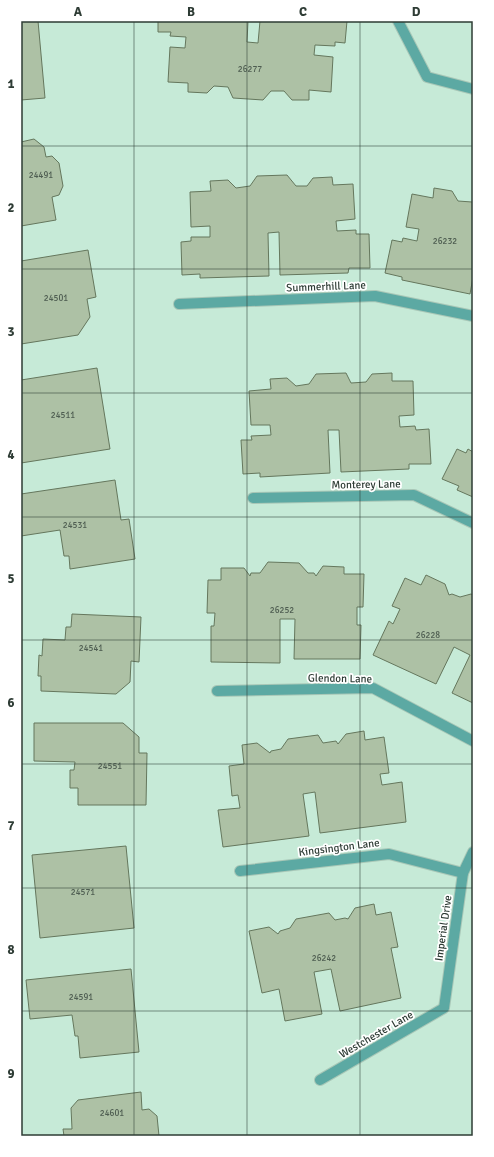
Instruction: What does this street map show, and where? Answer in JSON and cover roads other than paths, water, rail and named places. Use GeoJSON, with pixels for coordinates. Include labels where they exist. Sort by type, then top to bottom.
{"type":"FeatureCollection","features":[{"type":"Feature","properties":{"kind":"street"},"geometry":{"type":"LineString","coordinates":[[398,21],[426,77],[473,89]]}},
{"type":"Feature","properties":{"kind":"street","name":"Summerhill Lane"},"geometry":{"type":"LineString","coordinates":[[179,304],[374,296],[473,316]]}},
{"type":"Feature","properties":{"kind":"street","name":"Monterey Lane"},"geometry":{"type":"LineString","coordinates":[[253,498],[414,495],[473,523]]}},
{"type":"Feature","properties":{"kind":"street","name":"Glendon Lane"},"geometry":{"type":"LineString","coordinates":[[217,691],[373,688],[473,741]]}},
{"type":"Feature","properties":{"kind":"street","name":"Imperial Drive"},"geometry":{"type":"LineString","coordinates":[[444,1008],[463,873],[473,852]]}},
{"type":"Feature","properties":{"kind":"street","name":"Kingsington Lane"},"geometry":{"type":"LineString","coordinates":[[240,871],[389,854],[463,873]]}},
{"type":"Feature","properties":{"kind":"street","name":"Westchester Lane"},"geometry":{"type":"LineString","coordinates":[[320,1080],[444,1008]]}}]}
